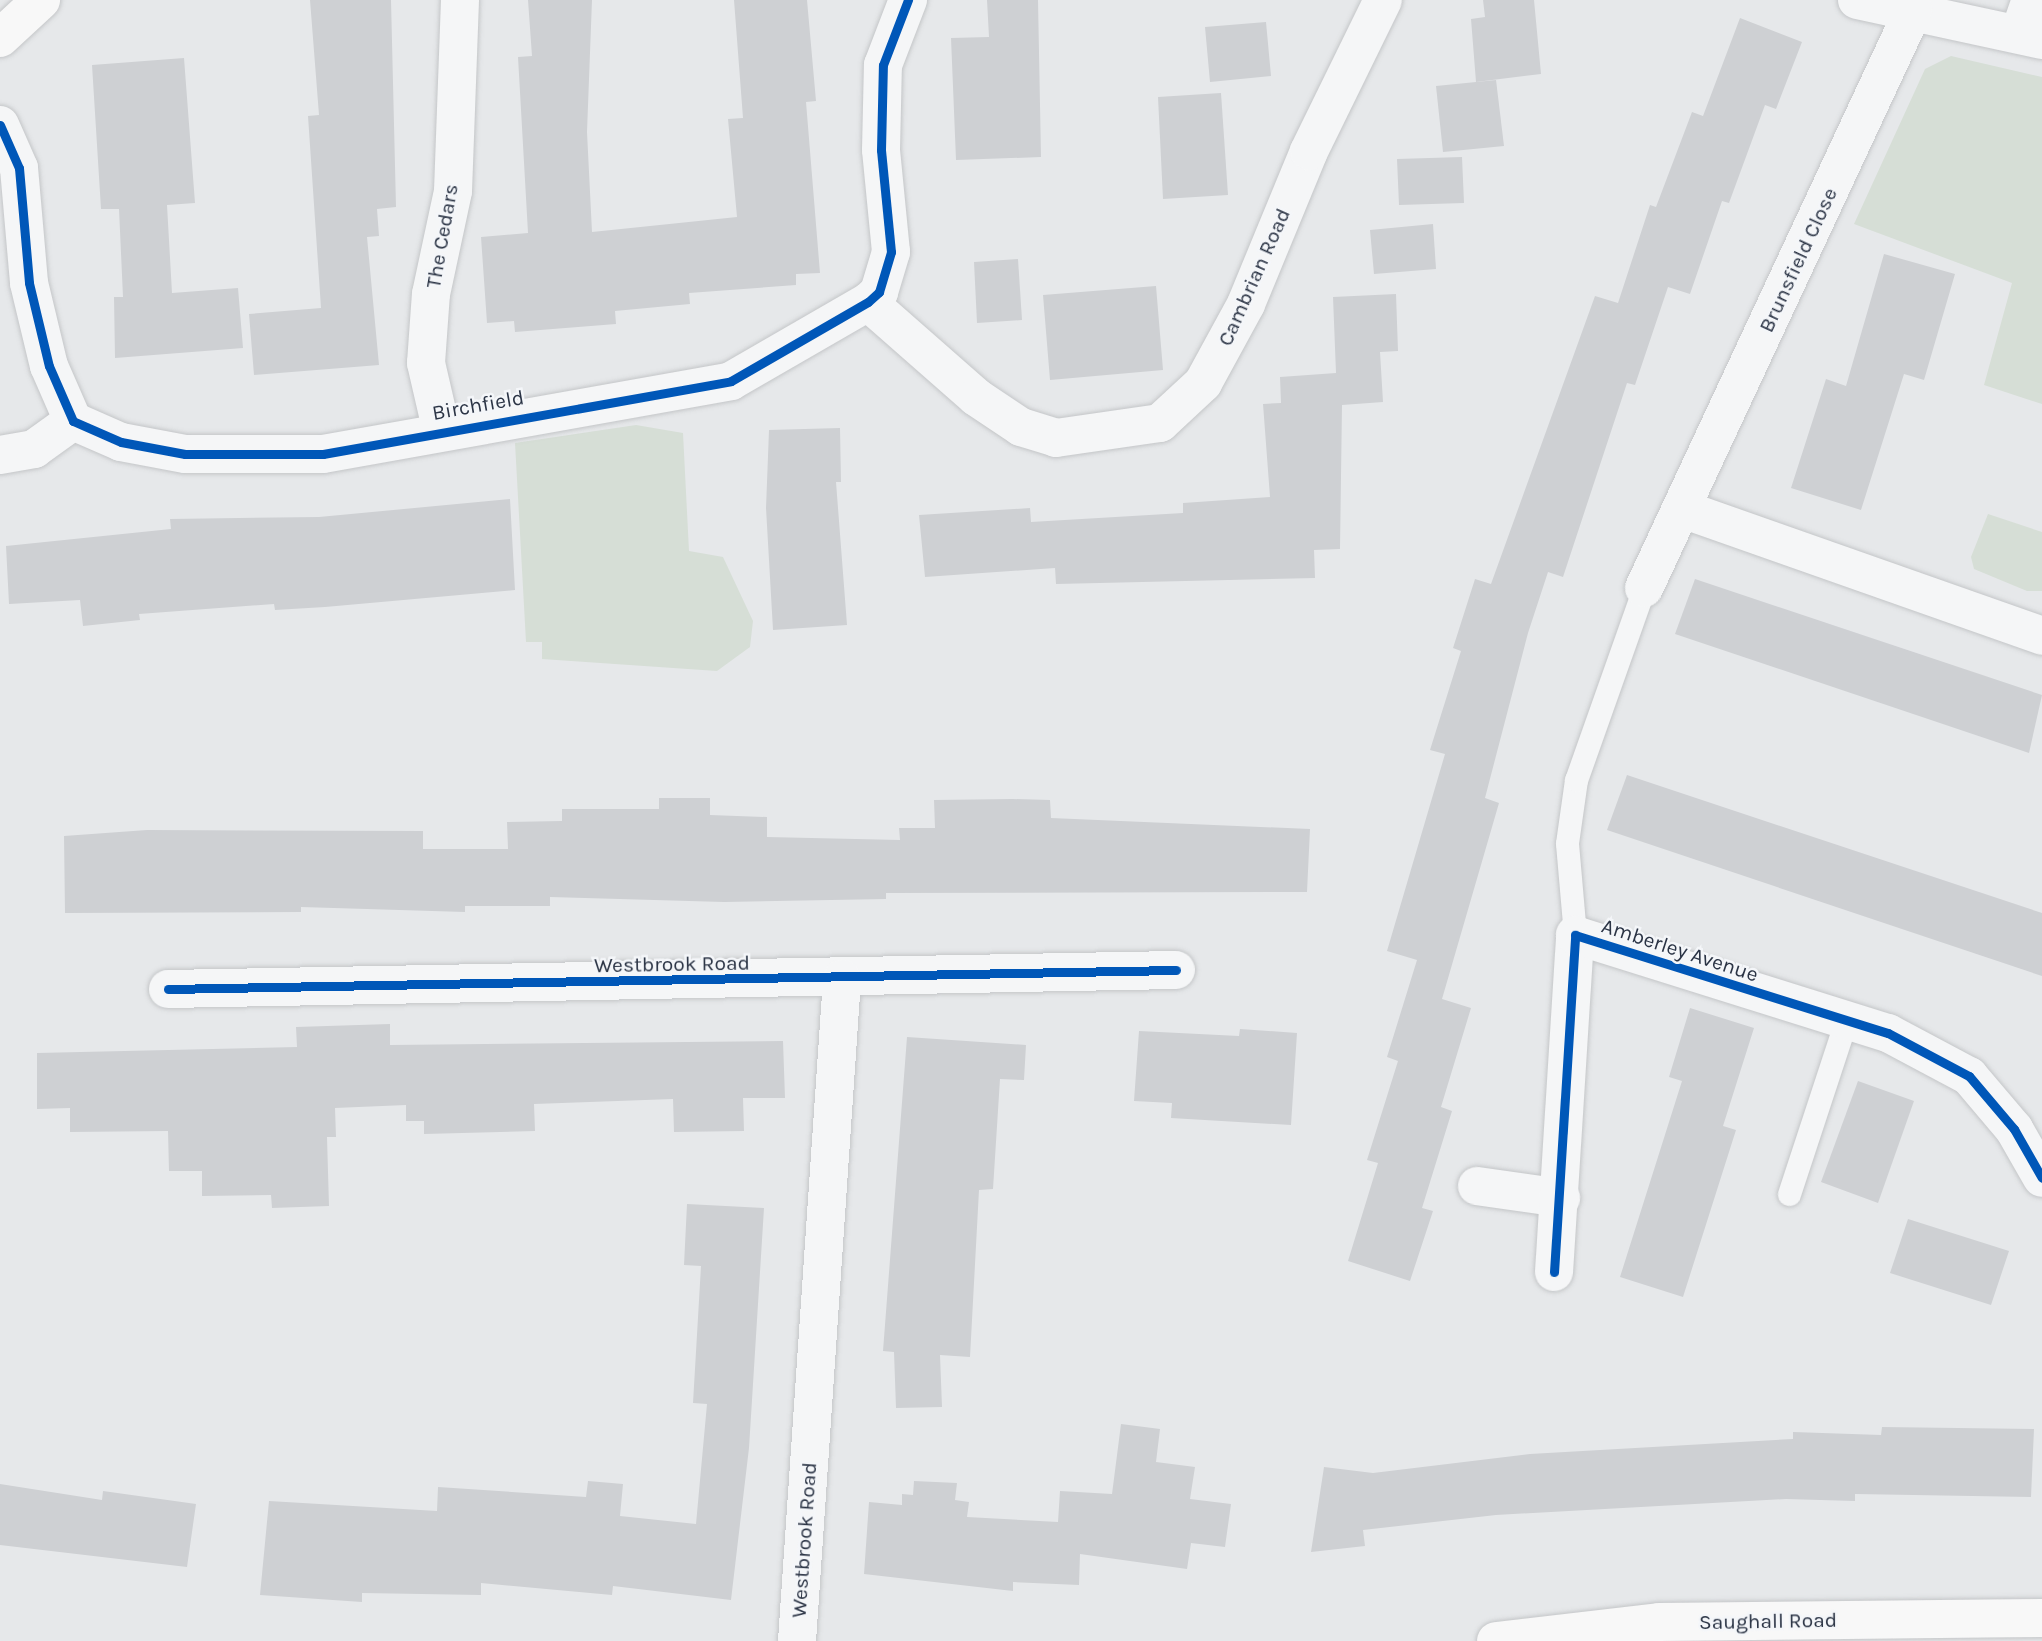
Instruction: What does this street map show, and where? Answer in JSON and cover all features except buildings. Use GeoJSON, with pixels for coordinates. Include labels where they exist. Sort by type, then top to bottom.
{"type":"FeatureCollection","features":[{"type":"Feature","properties":{"kind":"street"},"geometry":{"type":"LineString","coordinates":[[0,38],[41,0]]}},
{"type":"Feature","properties":{"kind":"street","name":"The Cedars"},"geometry":{"type":"LineString","coordinates":[[441,428],[426,363],[431,294],[453,191],[460,0]]}},
{"type":"Feature","properties":{"kind":"street"},"geometry":{"type":"LineString","coordinates":[[868,302],[878,292],[891,252],[881,150],[883,65],[908,0]]}},
{"type":"Feature","properties":{"kind":"street","name":"Cambrian Road"},"geometry":{"type":"LineString","coordinates":[[868,302],[976,397],[1021,427],[1056,438],[1160,423],[1203,383],[1246,304],[1309,151],[1383,0]]}},
{"type":"Feature","properties":{"kind":"street"},"geometry":{"type":"LineString","coordinates":[[1857,0],[1913,11],[2031,25]]}},
{"type":"Feature","properties":{"kind":"street","name":"Brunsfield Close"},"geometry":{"type":"LineString","coordinates":[[1644,588],[1913,11]]}},
{"type":"Feature","properties":{"kind":"street"},"geometry":{"type":"LineString","coordinates":[[0,125],[19,168],[35,306],[73,421],[34,449],[0,455]]}},
{"type":"Feature","properties":{"kind":"street","name":"Birchfield"},"geometry":{"type":"LineString","coordinates":[[73,421],[121,442],[253,458],[323,454],[441,428],[731,381],[868,302]]}},
{"type":"Feature","properties":{"kind":"street"},"geometry":{"type":"LineString","coordinates":[[1682,509],[2042,636]]}},
{"type":"Feature","properties":{"kind":"street","name":"Amberley Avenue"},"geometry":{"type":"LineString","coordinates":[[1554,1272],[1561,1198],[1576,935],[1888,1033],[1969,1076],[2014,1129],[2042,1178]]}},
{"type":"Feature","properties":{"kind":"street","name":"Westbrook Road"},"geometry":{"type":"LineString","coordinates":[[168,989],[842,979],[1176,970]]}},
{"type":"Feature","properties":{"kind":"street","name":"Westbrook Road"},"geometry":{"type":"LineString","coordinates":[[797,1641],[842,979]]}},
{"type":"Feature","properties":{"kind":"street"},"geometry":{"type":"LineString","coordinates":[[1478,1186],[1561,1198]]}},
{"type":"Feature","properties":{"kind":"street","name":"Saughall Road"},"geometry":{"type":"LineString","coordinates":[[1496,1641],[1659,1622],[2042,1618]]}},
{"type":"Feature","properties":{"kind":"lane"},"geometry":{"type":"LineString","coordinates":[[1576,935],[1567,843],[1576,780],[1644,588]]}},
{"type":"Feature","properties":{"kind":"lane"},"geometry":{"type":"LineString","coordinates":[[1789,1194],[1846,1021]]}},
{"type":"Feature","properties":{"kind":"shaded area"},"geometry":{"type":"Polygon","coordinates":[[[1951,56],[2042,77],[2042,404],[1984,385],[2012,283],[1854,224],[1925,69],[1951,56]]]}},
{"type":"Feature","properties":{"kind":"shaded area"},"geometry":{"type":"Polygon","coordinates":[[[636,425],[683,433],[689,551],[723,557],[753,621],[750,647],[717,671],[542,659],[542,642],[526,642],[515,443],[636,425]]]}},
{"type":"Feature","properties":{"kind":"shaded area"},"geometry":{"type":"Polygon","coordinates":[[[1988,514],[2042,532],[2042,591],[2027,591],[1974,569],[1971,557],[1988,514]]]}},
{"type":"Feature","properties":{"kind":"cycle path"},"geometry":{"type":"LineString","coordinates":[[0,125],[19,168],[29,283],[49,366],[73,421],[121,442],[185,454],[323,454],[731,381],[868,302],[879,292],[891,252],[881,150],[883,65],[908,0]]}},
{"type":"Feature","properties":{"kind":"cycle path"},"geometry":{"type":"LineString","coordinates":[[1554,1272],[1575,935],[1888,1033],[1969,1076],[2014,1129],[2042,1178]]}},
{"type":"Feature","properties":{"kind":"cycle path"},"geometry":{"type":"LineString","coordinates":[[168,989],[1176,970]]}}]}
